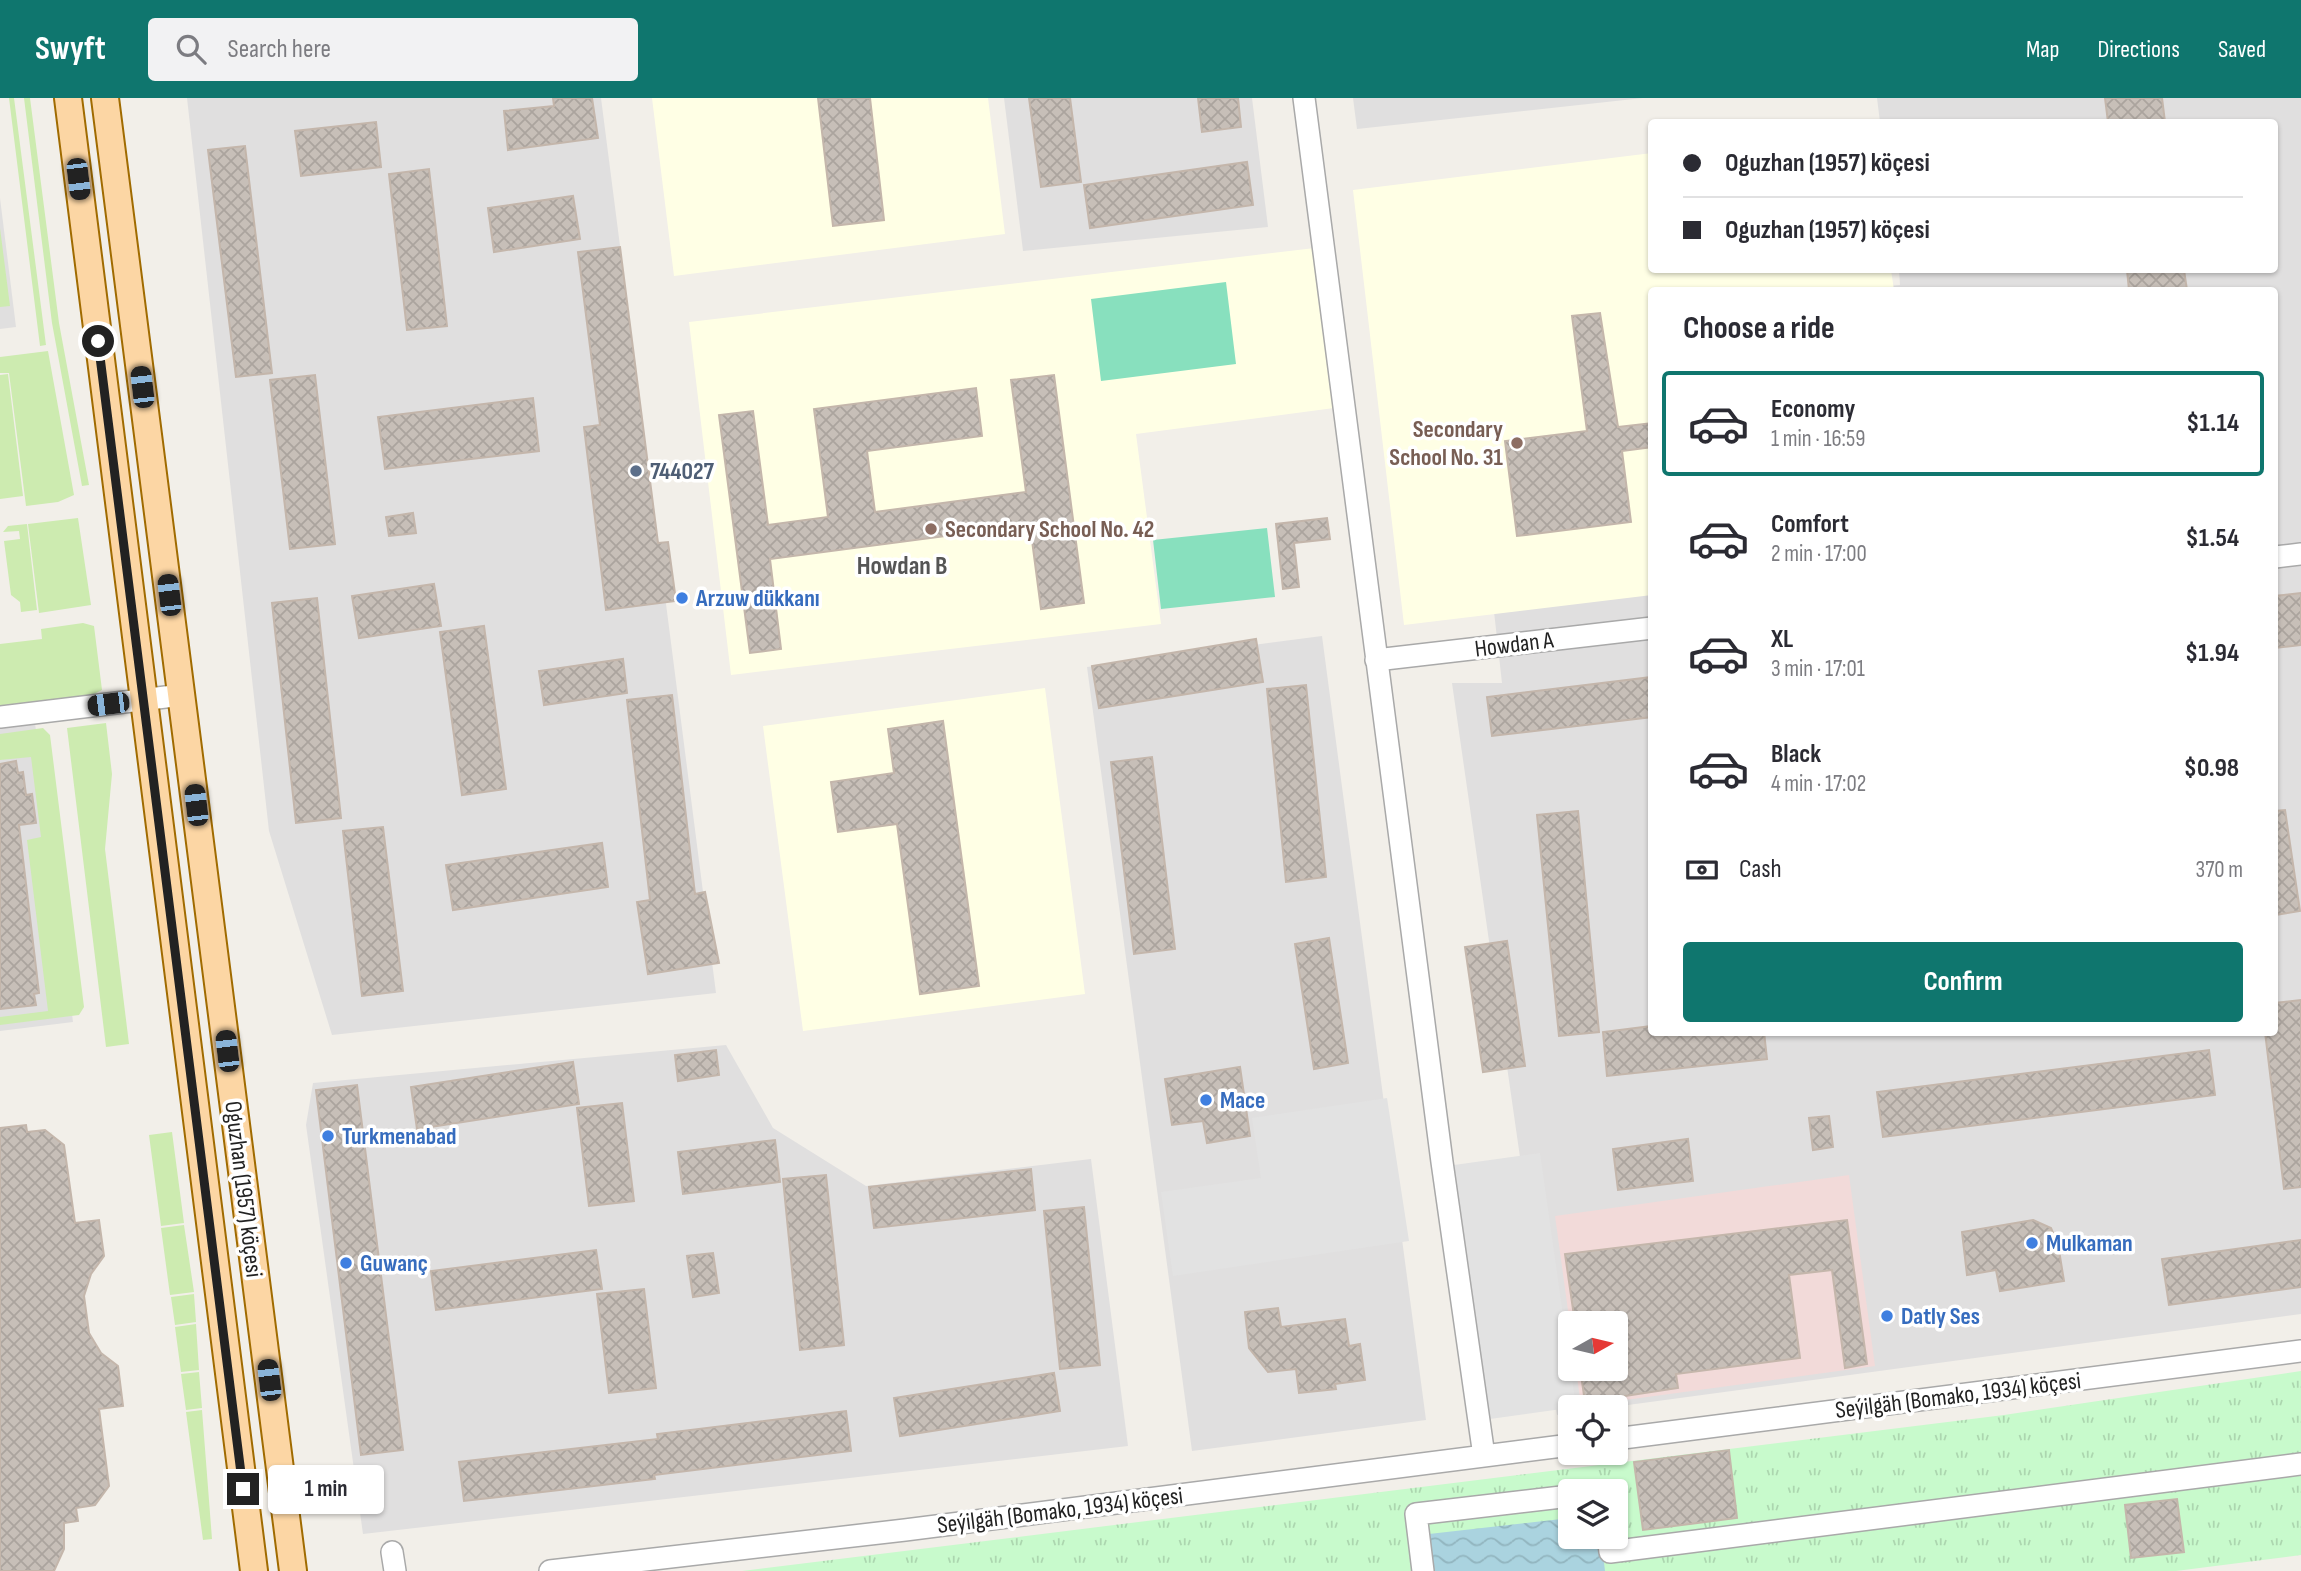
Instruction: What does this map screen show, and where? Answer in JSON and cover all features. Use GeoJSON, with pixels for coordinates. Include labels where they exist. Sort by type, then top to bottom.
{"type":"FeatureCollection","features":[{"type":"Feature","properties":{"kind":"main road","name":"Oguzhan (1957) köçesi"},"geometry":{"type":"LineString","coordinates":[[68,98],[254,1571]]}},
{"type":"Feature","properties":{"kind":"main road","name":"Oguzhan (1957) köçesi"},"geometry":{"type":"LineString","coordinates":[[105,98],[293,1571]]}},
{"type":"Feature","properties":{"kind":"street"},"geometry":{"type":"LineString","coordinates":[[1304,98],[1376,660],[1484,1456]]}},
{"type":"Feature","properties":{"kind":"street"},"geometry":{"type":"LineString","coordinates":[[2278,557],[2301,554]]}},
{"type":"Feature","properties":{"kind":"street","name":"Howdan A"},"geometry":{"type":"LineString","coordinates":[[1376,660],[1648,628]]}},
{"type":"Feature","properties":{"kind":"street"},"geometry":{"type":"LineString","coordinates":[[0,717],[182,695]]}},
{"type":"Feature","properties":{"kind":"street","name":"Seýilgäh (Bomako, 1934) köçesi"},"geometry":{"type":"LineString","coordinates":[[1628,1437],[2301,1352]]}},
{"type":"Feature","properties":{"kind":"street","name":"Seýilgäh (Bomako, 1934) köçesi"},"geometry":{"type":"LineString","coordinates":[[550,1571],[905,1530],[1558,1447]]}},
{"type":"Feature","properties":{"kind":"street"},"geometry":{"type":"LineString","coordinates":[[1610,1553],[2301,1464]]}},
{"type":"Feature","properties":{"kind":"street"},"geometry":{"type":"LineString","coordinates":[[1423,1571],[1416,1514],[1558,1497]]}},
{"type":"Feature","properties":{"kind":"shaded area"},"geometry":{"type":"Polygon","coordinates":[[[187,98],[601,98],[716,993],[332,1035],[269,831],[187,98]]]}},
{"type":"Feature","properties":{"kind":"shaded area"},"geometry":{"type":"Polygon","coordinates":[[[652,98],[988,98],[1005,234],[674,276],[652,98]]]}},
{"type":"Feature","properties":{"kind":"shaded area"},"geometry":{"type":"Polygon","coordinates":[[[1004,98],[1252,98],[1268,227],[1023,251],[1004,98]]]}},
{"type":"Feature","properties":{"kind":"shaded area"},"geometry":{"type":"Polygon","coordinates":[[[1353,98],[1643,98],[1357,129],[1353,98]]]}},
{"type":"Feature","properties":{"kind":"shaded area"},"geometry":{"type":"Polygon","coordinates":[[[1877,98],[2301,98],[2301,1314],[1628,1405],[1628,1395],[1558,1395],[1557,1415],[1452,683],[1502,683],[1462,326],[1648,308],[1648,1036],[2278,1036],[2278,287],[1877,287],[1900,285],[1899,273],[2278,273],[2278,119],[1880,119],[1877,98]]]}},
{"type":"Feature","properties":{"kind":"shaded area","name":"Secondary School No. 31"},"geometry":{"type":"Polygon","coordinates":[[[1648,153],[1648,273],[1891,273],[1894,287],[1648,287],[1648,595],[1404,625],[1353,190],[1648,153]]]}},
{"type":"Feature","properties":{"kind":"shaded area"},"geometry":{"type":"Polygon","coordinates":[[[0,198],[16,327],[0,329],[0,198]]]}},
{"type":"Feature","properties":{"kind":"shaded area","name":"Secondary School No. 42"},"geometry":{"type":"Polygon","coordinates":[[[1315,248],[1334,408],[1136,434],[1161,624],[731,675],[689,322],[1315,248]]]}},
{"type":"Feature","properties":{"kind":"shaded area"},"geometry":{"type":"Polygon","coordinates":[[[1322,636],[1426,1420],[1192,1451],[1087,667],[1322,636]]]}},
{"type":"Feature","properties":{"kind":"shaded area"},"geometry":{"type":"Polygon","coordinates":[[[1045,688],[1085,994],[803,1031],[763,726],[1045,688]]]}},
{"type":"Feature","properties":{"kind":"shaded area"},"geometry":{"type":"Polygon","coordinates":[[[35,723],[73,1022],[0,1031],[0,727],[35,723]]]}},
{"type":"Feature","properties":{"kind":"shaded area"},"geometry":{"type":"Polygon","coordinates":[[[726,1045],[773,1128],[866,1186],[1091,1159],[1128,1446],[363,1534],[306,1125],[313,1083],[726,1045]]]}},
{"type":"Feature","properties":{"kind":"shaded area"},"geometry":{"type":"Polygon","coordinates":[[[1387,1098],[1409,1241],[1173,1276],[1161,1192],[1261,1178],[1252,1118],[1387,1098]]]}},
{"type":"Feature","properties":{"kind":"shaded area"},"geometry":{"type":"Polygon","coordinates":[[[1540,1153],[1562,1311],[1558,1311],[1558,1381],[1572,1381],[1574,1395],[1558,1395],[1558,1410],[1490,1419],[1454,1165],[1540,1153]]]}},
{"type":"Feature","properties":{"kind":"shaded area"},"geometry":{"type":"Polygon","coordinates":[[[1849,1175],[1875,1366],[1628,1400],[1628,1395],[1580,1395],[1578,1381],[1628,1381],[1628,1311],[1568,1311],[1555,1216],[1849,1175]]]}},
{"type":"Feature","properties":{"kind":"green space"},"geometry":{"type":"Polygon","coordinates":[[[9,98],[14,98],[46,345],[40,346],[9,98]]]}},
{"type":"Feature","properties":{"kind":"green space"},"geometry":{"type":"Polygon","coordinates":[[[24,98],[30,98],[59,323],[89,485],[82,486],[52,323],[24,98]]]}},
{"type":"Feature","properties":{"kind":"green space"},"geometry":{"type":"Polygon","coordinates":[[[0,228],[10,306],[0,307],[0,228]]]}},
{"type":"Feature","properties":{"kind":"green space"},"geometry":{"type":"Polygon","coordinates":[[[1226,282],[1236,364],[1101,381],[1091,299],[1226,282]]]}},
{"type":"Feature","properties":{"kind":"green space"},"geometry":{"type":"Polygon","coordinates":[[[48,351],[74,495],[58,502],[26,506],[9,373],[0,373],[0,357],[48,351]]]}},
{"type":"Feature","properties":{"kind":"green space"},"geometry":{"type":"Polygon","coordinates":[[[8,374],[23,496],[0,499],[0,375],[8,374]]]}},
{"type":"Feature","properties":{"kind":"green space"},"geometry":{"type":"Polygon","coordinates":[[[78,518],[91,605],[39,613],[28,524],[78,518]]]}},
{"type":"Feature","properties":{"kind":"green space"},"geometry":{"type":"Polygon","coordinates":[[[27,524],[37,610],[21,612],[20,602],[11,595],[4,541],[20,539],[19,531],[3,532],[8,526],[27,524]]]}},
{"type":"Feature","properties":{"kind":"green space"},"geometry":{"type":"Polygon","coordinates":[[[1267,528],[1275,597],[1161,609],[1153,540],[1267,528]]]}},
{"type":"Feature","properties":{"kind":"green space"},"geometry":{"type":"Polygon","coordinates":[[[83,623],[94,626],[102,690],[92,695],[0,707],[0,644],[42,639],[41,629],[83,623]]]}},
{"type":"Feature","properties":{"kind":"green space"},"geometry":{"type":"Polygon","coordinates":[[[106,723],[112,774],[105,849],[129,1044],[106,1047],[67,728],[106,723]]]}},
{"type":"Feature","properties":{"kind":"green space"},"geometry":{"type":"Polygon","coordinates":[[[43,728],[50,735],[84,1007],[79,1015],[0,1025],[0,1017],[48,1011],[27,840],[41,837],[31,757],[0,760],[0,734],[43,728]]]}},
{"type":"Feature","properties":{"kind":"green space"},"geometry":{"type":"Polygon","coordinates":[[[172,1132],[184,1223],[161,1226],[149,1135],[172,1132]]]}},
{"type":"Feature","properties":{"kind":"green space"},"geometry":{"type":"Polygon","coordinates":[[[184,1225],[194,1292],[170,1295],[161,1228],[184,1225]]]}},
{"type":"Feature","properties":{"kind":"green space"},"geometry":{"type":"Polygon","coordinates":[[[194,1294],[196,1322],[175,1325],[171,1297],[194,1294]]]}},
{"type":"Feature","properties":{"kind":"green space"},"geometry":{"type":"Polygon","coordinates":[[[196,1324],[199,1370],[181,1372],[175,1327],[196,1324]]]}},
{"type":"Feature","properties":{"kind":"green space"},"geometry":{"type":"Polygon","coordinates":[[[2301,1371],[2301,1555],[2176,1571],[742,1571],[1600,1465],[1628,1465],[1628,1461],[2004,1415],[2301,1371]]]}},
{"type":"Feature","properties":{"kind":"green space"},"geometry":{"type":"Polygon","coordinates":[[[199,1372],[202,1408],[186,1410],[181,1374],[199,1372]]]}},
{"type":"Feature","properties":{"kind":"green space"},"geometry":{"type":"Polygon","coordinates":[[[202,1410],[212,1539],[203,1540],[186,1412],[202,1410]]]}},
{"type":"Feature","properties":{"kind":"water"},"geometry":{"type":"Polygon","coordinates":[[[1558,1519],[1558,1549],[1602,1549],[1605,1571],[1433,1571],[1429,1534],[1558,1519]]]}},
{"type":"Feature","properties":{"kind":"building"},"geometry":{"type":"Polygon","coordinates":[[[553,98],[592,98],[598,138],[508,150],[504,111],[554,106],[553,98]]]}},
{"type":"Feature","properties":{"kind":"building"},"geometry":{"type":"Polygon","coordinates":[[[818,98],[870,98],[884,220],[833,226],[818,98]]]}},
{"type":"Feature","properties":{"kind":"building"},"geometry":{"type":"Polygon","coordinates":[[[1029,98],[1070,98],[1081,182],[1041,187],[1029,98]]]}},
{"type":"Feature","properties":{"kind":"building"},"geometry":{"type":"Polygon","coordinates":[[[1198,98],[1238,98],[1241,127],[1202,132],[1198,98]]]}},
{"type":"Feature","properties":{"kind":"building"},"geometry":{"type":"Polygon","coordinates":[[[2105,98],[2162,98],[2165,119],[2108,119],[2105,98]]]}},
{"type":"Feature","properties":{"kind":"building"},"geometry":{"type":"Polygon","coordinates":[[[376,122],[381,167],[301,176],[295,131],[376,122]]]}},
{"type":"Feature","properties":{"kind":"building"},"geometry":{"type":"Polygon","coordinates":[[[245,146],[272,373],[236,377],[208,150],[245,146]]]}},
{"type":"Feature","properties":{"kind":"building"},"geometry":{"type":"Polygon","coordinates":[[[1247,162],[1253,205],[1090,228],[1084,185],[1247,162]]]}},
{"type":"Feature","properties":{"kind":"building"},"geometry":{"type":"Polygon","coordinates":[[[429,169],[447,326],[407,330],[389,174],[429,169]]]}},
{"type":"Feature","properties":{"kind":"building"},"geometry":{"type":"Polygon","coordinates":[[[573,196],[580,239],[494,252],[488,208],[573,196]]]}},
{"type":"Feature","properties":{"kind":"building"},"geometry":{"type":"Polygon","coordinates":[[[620,247],[658,543],[668,542],[676,601],[606,610],[584,427],[600,425],[578,252],[620,247]]]}},
{"type":"Feature","properties":{"kind":"building"},"geometry":{"type":"Polygon","coordinates":[[[2127,273],[2184,273],[2187,287],[2129,287],[2127,273]]]}},
{"type":"Feature","properties":{"kind":"building"},"geometry":{"type":"Polygon","coordinates":[[[1600,313],[1618,427],[1648,423],[1648,448],[1622,451],[1631,522],[1517,536],[1505,441],[1587,431],[1572,316],[1600,313]]]}},
{"type":"Feature","properties":{"kind":"building"},"geometry":{"type":"Polygon","coordinates":[[[315,375],[335,544],[290,549],[270,380],[315,375]]]}},
{"type":"Feature","properties":{"kind":"building"},"geometry":{"type":"Polygon","coordinates":[[[1054,375],[1084,603],[1041,609],[1030,525],[770,559],[781,649],[750,653],[719,415],[753,411],[768,525],[828,517],[814,409],[976,388],[982,436],[867,451],[875,512],[1026,492],[1011,380],[1054,375]]]}},
{"type":"Feature","properties":{"kind":"building"},"geometry":{"type":"Polygon","coordinates":[[[533,398],[539,451],[385,469],[378,417],[533,398]]]}},
{"type":"Feature","properties":{"kind":"building"},"geometry":{"type":"Polygon","coordinates":[[[413,513],[416,533],[389,536],[386,517],[413,513]]]}},
{"type":"Feature","properties":{"kind":"building"},"geometry":{"type":"Polygon","coordinates":[[[1327,518],[1330,539],[1294,543],[1299,587],[1283,589],[1276,524],[1327,518]]]}},
{"type":"Feature","properties":{"kind":"building"},"geometry":{"type":"Polygon","coordinates":[[[434,584],[441,626],[359,638],[352,596],[434,584]]]}},
{"type":"Feature","properties":{"kind":"building"},"geometry":{"type":"Polygon","coordinates":[[[2301,593],[2301,645],[2278,648],[2278,596],[2301,593]]]}},
{"type":"Feature","properties":{"kind":"building"},"geometry":{"type":"Polygon","coordinates":[[[317,598],[341,818],[296,823],[272,603],[317,598]]]}},
{"type":"Feature","properties":{"kind":"building"},"geometry":{"type":"Polygon","coordinates":[[[484,626],[506,789],[462,795],[440,632],[484,626]]]}},
{"type":"Feature","properties":{"kind":"building"},"geometry":{"type":"Polygon","coordinates":[[[1256,639],[1263,682],[1099,708],[1092,666],[1256,639]]]}},
{"type":"Feature","properties":{"kind":"building"},"geometry":{"type":"Polygon","coordinates":[[[623,659],[627,693],[544,705],[539,671],[623,659]]]}},
{"type":"Feature","properties":{"kind":"building"},"geometry":{"type":"Polygon","coordinates":[[[1648,677],[1648,717],[1492,736],[1487,697],[1648,677]]]}},
{"type":"Feature","properties":{"kind":"building"},"geometry":{"type":"Polygon","coordinates":[[[1306,685],[1326,877],[1286,882],[1267,689],[1306,685]]]}},
{"type":"Feature","properties":{"kind":"building"},"geometry":{"type":"Polygon","coordinates":[[[672,695],[695,894],[705,892],[719,963],[648,974],[637,902],[650,900],[627,700],[672,695]]]}},
{"type":"Feature","properties":{"kind":"building"},"geometry":{"type":"Polygon","coordinates":[[[943,721],[979,986],[920,994],[897,824],[838,832],[831,782],[894,773],[888,729],[943,721]]]}},
{"type":"Feature","properties":{"kind":"building"},"geometry":{"type":"Polygon","coordinates":[[[1152,757],[1175,949],[1134,954],[1111,762],[1152,757]]]}},
{"type":"Feature","properties":{"kind":"building"},"geometry":{"type":"Polygon","coordinates":[[[16,761],[18,773],[23,772],[26,795],[32,794],[36,823],[19,825],[39,993],[34,994],[36,1005],[0,1009],[0,764],[16,761]]]}},
{"type":"Feature","properties":{"kind":"building"},"geometry":{"type":"Polygon","coordinates":[[[2285,810],[2300,911],[2278,915],[2278,811],[2285,810]]]}},
{"type":"Feature","properties":{"kind":"building"},"geometry":{"type":"Polygon","coordinates":[[[1578,811],[1599,1032],[1559,1036],[1537,815],[1578,811]]]}},
{"type":"Feature","properties":{"kind":"building"},"geometry":{"type":"Polygon","coordinates":[[[383,827],[403,991],[362,996],[343,831],[383,827]]]}},
{"type":"Feature","properties":{"kind":"building"},"geometry":{"type":"Polygon","coordinates":[[[602,843],[608,887],[453,910],[446,865],[602,843]]]}},
{"type":"Feature","properties":{"kind":"building"},"geometry":{"type":"Polygon","coordinates":[[[1329,938],[1348,1063],[1314,1069],[1295,944],[1329,938]]]}},
{"type":"Feature","properties":{"kind":"building"},"geometry":{"type":"Polygon","coordinates":[[[1507,941],[1525,1066],[1483,1072],[1465,947],[1507,941]]]}},
{"type":"Feature","properties":{"kind":"building"},"geometry":{"type":"Polygon","coordinates":[[[2301,1000],[2301,1187],[2284,1189],[2265,1036],[2278,1036],[2278,1003],[2301,1000]]]}},
{"type":"Feature","properties":{"kind":"building"},"geometry":{"type":"Polygon","coordinates":[[[1648,1026],[1648,1036],[1764,1036],[1767,1059],[1607,1076],[1603,1032],[1648,1026]]]}},
{"type":"Feature","properties":{"kind":"building"},"geometry":{"type":"Polygon","coordinates":[[[716,1050],[719,1075],[678,1081],[675,1055],[716,1050]]]}},
{"type":"Feature","properties":{"kind":"building"},"geometry":{"type":"Polygon","coordinates":[[[2209,1050],[2215,1095],[1883,1137],[1877,1092],[2209,1050]]]}},
{"type":"Feature","properties":{"kind":"building"},"geometry":{"type":"Polygon","coordinates":[[[573,1062],[579,1104],[417,1129],[411,1087],[573,1062]]]}},
{"type":"Feature","properties":{"kind":"building","name":"Mace"},"geometry":{"type":"Polygon","coordinates":[[[1240,1067],[1250,1136],[1207,1143],[1203,1121],[1172,1125],[1165,1079],[1240,1067]]]}},
{"type":"Feature","properties":{"kind":"building"},"geometry":{"type":"Polygon","coordinates":[[[357,1085],[403,1450],[361,1455],[316,1090],[357,1085]]]}},
{"type":"Feature","properties":{"kind":"building"},"geometry":{"type":"Polygon","coordinates":[[[622,1103],[634,1201],[589,1206],[577,1108],[622,1103]]]}},
{"type":"Feature","properties":{"kind":"building"},"geometry":{"type":"Polygon","coordinates":[[[1829,1116],[1833,1147],[1813,1150],[1809,1118],[1829,1116]]]}},
{"type":"Feature","properties":{"kind":"building"},"geometry":{"type":"Polygon","coordinates":[[[26,1125],[27,1132],[45,1130],[64,1145],[75,1223],[99,1220],[104,1256],[91,1274],[84,1296],[89,1333],[101,1353],[118,1366],[123,1406],[99,1409],[109,1486],[95,1505],[76,1508],[78,1521],[64,1523],[64,1549],[54,1571],[0,1571],[0,1128],[26,1125]]]}},
{"type":"Feature","properties":{"kind":"building"},"geometry":{"type":"Polygon","coordinates":[[[1688,1139],[1693,1181],[1618,1190],[1613,1149],[1688,1139]]]}},
{"type":"Feature","properties":{"kind":"building"},"geometry":{"type":"Polygon","coordinates":[[[775,1140],[780,1182],[683,1194],[678,1152],[775,1140]]]}},
{"type":"Feature","properties":{"kind":"building"},"geometry":{"type":"Polygon","coordinates":[[[1031,1169],[1035,1210],[874,1228],[869,1187],[1031,1169]]]}},
{"type":"Feature","properties":{"kind":"building"},"geometry":{"type":"Polygon","coordinates":[[[826,1175],[844,1345],[800,1350],[783,1179],[826,1175]]]}},
{"type":"Feature","properties":{"kind":"building"},"geometry":{"type":"Polygon","coordinates":[[[1084,1207],[1100,1365],[1060,1369],[1044,1211],[1084,1207]]]}},
{"type":"Feature","properties":{"kind":"building"},"geometry":{"type":"Polygon","coordinates":[[[1847,1220],[1867,1364],[1845,1368],[1832,1270],[1789,1275],[1800,1358],[1676,1374],[1678,1388],[1628,1396],[1584,1395],[1582,1381],[1628,1381],[1628,1311],[1573,1311],[1565,1254],[1847,1220]]]}},
{"type":"Feature","properties":{"kind":"building"},"geometry":{"type":"Polygon","coordinates":[[[2033,1220],[2051,1228],[2058,1244],[2064,1281],[2000,1291],[1996,1270],[1967,1275],[1962,1232],[2033,1220]]]}},
{"type":"Feature","properties":{"kind":"building"},"geometry":{"type":"Polygon","coordinates":[[[2301,1240],[2301,1287],[2169,1305],[2162,1259],[2301,1240]]]}},
{"type":"Feature","properties":{"kind":"building"},"geometry":{"type":"Polygon","coordinates":[[[596,1250],[602,1289],[436,1310],[431,1271],[596,1250]]]}},
{"type":"Feature","properties":{"kind":"building"},"geometry":{"type":"Polygon","coordinates":[[[713,1253],[719,1293],[693,1297],[687,1256],[713,1253]]]}},
{"type":"Feature","properties":{"kind":"building"},"geometry":{"type":"Polygon","coordinates":[[[644,1289],[656,1388],[609,1393],[597,1294],[644,1289]]]}},
{"type":"Feature","properties":{"kind":"building"},"geometry":{"type":"Polygon","coordinates":[[[1278,1308],[1281,1327],[1345,1319],[1349,1346],[1360,1344],[1365,1380],[1335,1384],[1336,1389],[1299,1393],[1296,1369],[1268,1372],[1249,1348],[1245,1312],[1278,1308]]]}},
{"type":"Feature","properties":{"kind":"building"},"geometry":{"type":"Polygon","coordinates":[[[1054,1373],[1060,1411],[900,1436],[894,1398],[1054,1373]]]}},
{"type":"Feature","properties":{"kind":"building"},"geometry":{"type":"Polygon","coordinates":[[[846,1411],[851,1451],[654,1475],[655,1479],[464,1501],[459,1462],[658,1439],[657,1434],[846,1411]]]}},
{"type":"Feature","properties":{"kind":"building"},"geometry":{"type":"Polygon","coordinates":[[[1729,1450],[1737,1518],[1643,1530],[1634,1462],[1729,1450]]]}},
{"type":"Feature","properties":{"kind":"building"},"geometry":{"type":"Polygon","coordinates":[[[2177,1499],[2184,1552],[2131,1558],[2125,1505],[2177,1499]]]}},
{"type":"Feature","properties":{"kind":"place","name":"Secondary School No. 31"},"geometry":{"type":"Point","coordinates":[1517,443]}},
{"type":"Feature","properties":{"kind":"place","name":"744027"},"geometry":{"type":"Point","coordinates":[636,471]}},
{"type":"Feature","properties":{"kind":"place","name":"Secondary School No. 42"},"geometry":{"type":"Point","coordinates":[931,529]}},
{"type":"Feature","properties":{"kind":"place","name":"Arzuw dükkanı"},"geometry":{"type":"Point","coordinates":[682,598]}},
{"type":"Feature","properties":{"kind":"place","name":"Mace"},"geometry":{"type":"Point","coordinates":[1206,1100]}},
{"type":"Feature","properties":{"kind":"place","name":"Turkmenabad"},"geometry":{"type":"Point","coordinates":[328,1136]}},
{"type":"Feature","properties":{"kind":"place","name":"Mulkaman"},"geometry":{"type":"Point","coordinates":[2032,1243]}},
{"type":"Feature","properties":{"kind":"place","name":"Guwanç"},"geometry":{"type":"Point","coordinates":[346,1263]}},
{"type":"Feature","properties":{"kind":"place","name":"Datly Ses"},"geometry":{"type":"Point","coordinates":[1887,1316]}},
{"type":"Feature","properties":{"kind":"district","name":"Howdan B"},"geometry":{"type":"Point","coordinates":[902,565]}},
{"type":"Feature","properties":{"kind":"route"},"geometry":{"type":"LineString","coordinates":[[98,341],[243,1489]]}}]}
